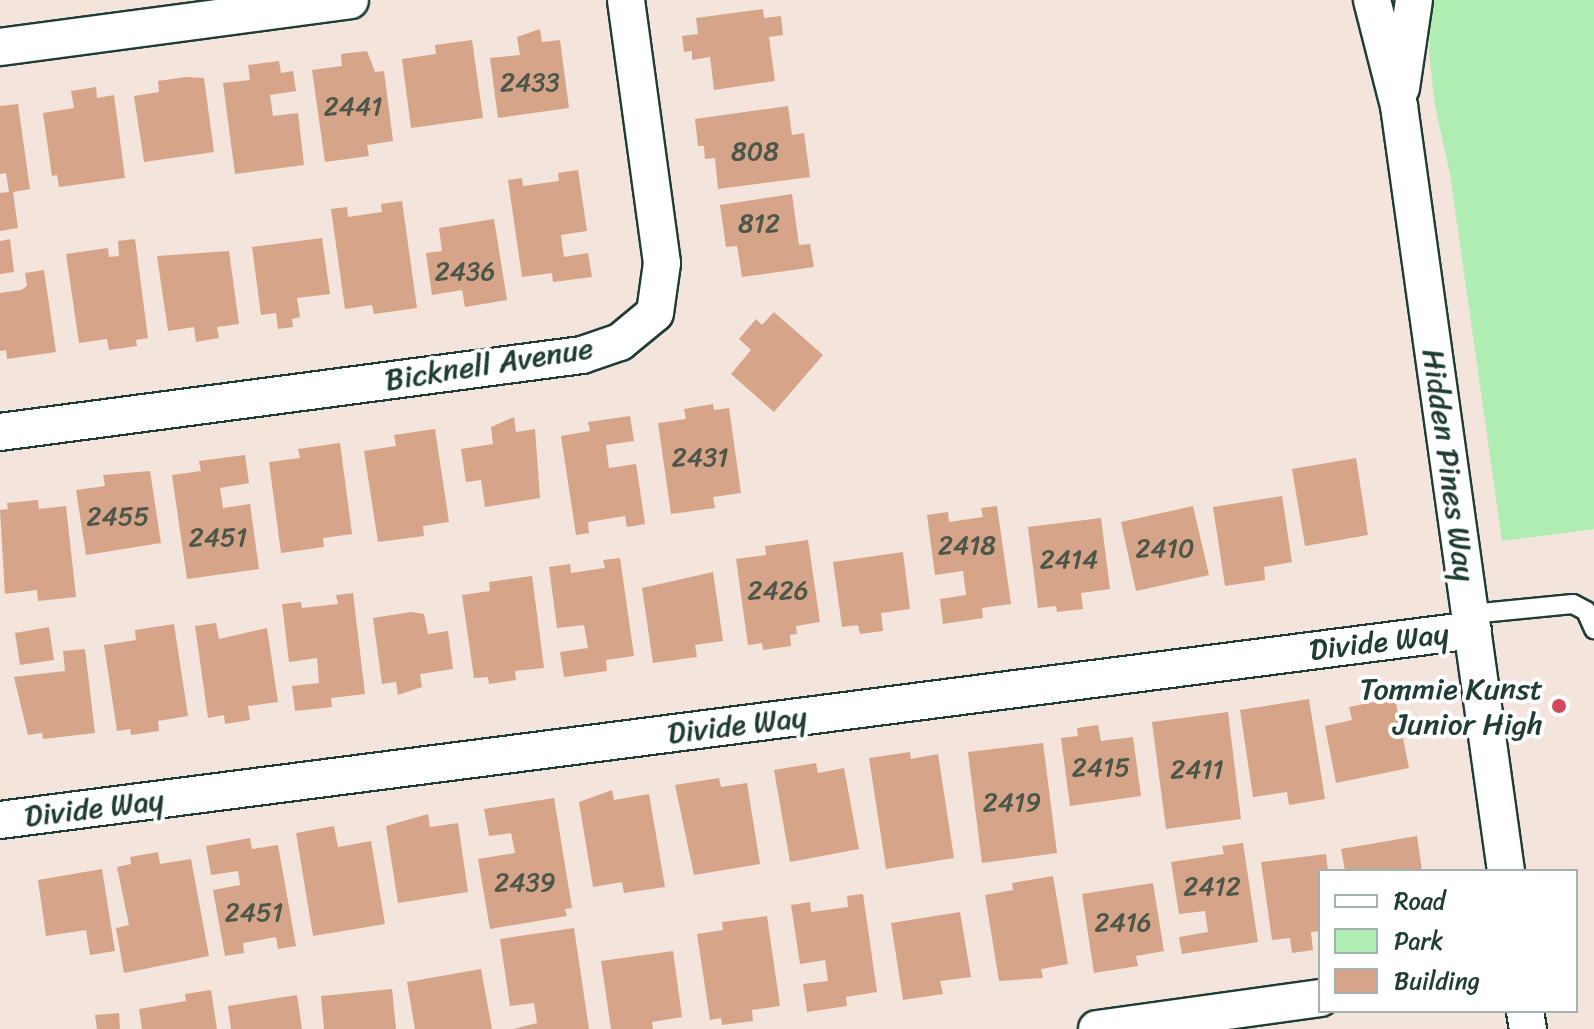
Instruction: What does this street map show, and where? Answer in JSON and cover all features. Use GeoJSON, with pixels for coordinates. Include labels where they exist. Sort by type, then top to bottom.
{"type":"FeatureCollection","features":[{"type":"Feature","properties":{"kind":"street"},"geometry":{"type":"LineString","coordinates":[[0,47],[350,0]]}},
{"type":"Feature","properties":{"kind":"street","name":"Bicknell Avenue"},"geometry":{"type":"LineString","coordinates":[[0,432],[582,355],[620,342],[655,313],[662,263],[626,0]]}},
{"type":"Feature","properties":{"kind":"street","name":"Hidden Pines Way"},"geometry":{"type":"LineString","coordinates":[[1372,0],[1399,106],[1506,869]]}},
{"type":"Feature","properties":{"kind":"street","name":"Hidden Pines Way"},"geometry":{"type":"LineString","coordinates":[[1399,106],[1414,0]]}},
{"type":"Feature","properties":{"kind":"street","name":"Divide Way"},"geometry":{"type":"LineString","coordinates":[[0,820],[1472,622]]}},
{"type":"Feature","properties":{"kind":"street"},"geometry":{"type":"LineString","coordinates":[[1097,1029],[1318,998]]}},
{"type":"Feature","properties":{"kind":"lane"},"geometry":{"type":"LineString","coordinates":[[1472,622],[1573,604],[1586,611],[1594,629]]}},
{"type":"Feature","properties":{"kind":"green space"},"geometry":{"type":"Polygon","coordinates":[[[1432,0],[1594,0],[1594,529],[1502,541],[1450,174],[1435,106],[1429,53],[1432,0]]]}},
{"type":"Feature","properties":{"kind":"building"},"geometry":{"type":"Polygon","coordinates":[[[763,9],[764,18],[781,16],[783,35],[769,37],[775,81],[714,90],[710,57],[692,60],[692,51],[684,52],[682,36],[698,34],[696,18],[763,9]]]}},
{"type":"Feature","properties":{"kind":"building"},"geometry":{"type":"Polygon","coordinates":[[[540,29],[542,42],[560,40],[569,108],[498,118],[490,58],[520,55],[517,37],[540,29]]]}},
{"type":"Feature","properties":{"kind":"building"},"geometry":{"type":"Polygon","coordinates":[[[472,40],[483,118],[411,128],[402,59],[436,54],[435,45],[472,40]]]}},
{"type":"Feature","properties":{"kind":"building"},"geometry":{"type":"Polygon","coordinates":[[[367,51],[375,72],[384,71],[393,141],[367,145],[369,156],[325,162],[312,70],[342,66],[341,54],[367,51]]]}},
{"type":"Feature","properties":{"kind":"building"},"geometry":{"type":"Polygon","coordinates":[[[279,61],[281,73],[293,71],[296,91],[270,95],[273,116],[298,113],[304,165],[235,174],[223,83],[250,80],[248,65],[279,61]]]}},
{"type":"Feature","properties":{"kind":"building"},"geometry":{"type":"Polygon","coordinates":[[[204,78],[214,152],[144,162],[134,96],[159,92],[158,81],[204,78]]]}},
{"type":"Feature","properties":{"kind":"building"},"geometry":{"type":"Polygon","coordinates":[[[96,87],[97,98],[114,95],[125,178],[59,187],[57,175],[52,176],[43,113],[74,108],[71,91],[96,87]]]}},
{"type":"Feature","properties":{"kind":"building"},"geometry":{"type":"Polygon","coordinates":[[[18,104],[30,189],[13,192],[18,228],[0,231],[0,193],[9,192],[6,173],[0,174],[0,106],[18,104]]]}},
{"type":"Feature","properties":{"kind":"building"},"geometry":{"type":"Polygon","coordinates":[[[788,106],[792,135],[804,133],[810,177],[718,189],[715,158],[705,159],[704,146],[698,146],[695,119],[788,106]]]}},
{"type":"Feature","properties":{"kind":"building"},"geometry":{"type":"Polygon","coordinates":[[[578,170],[587,231],[561,235],[564,257],[588,253],[592,277],[553,282],[552,273],[522,277],[508,180],[522,178],[523,186],[559,181],[558,173],[578,170]]]}},
{"type":"Feature","properties":{"kind":"building"},"geometry":{"type":"Polygon","coordinates":[[[792,194],[799,245],[810,244],[814,267],[742,277],[737,246],[726,247],[720,205],[792,194]]]}},
{"type":"Feature","properties":{"kind":"building"},"geometry":{"type":"Polygon","coordinates":[[[402,201],[417,308],[374,314],[372,305],[345,309],[331,209],[347,207],[348,217],[382,212],[381,204],[402,201]]]}},
{"type":"Feature","properties":{"kind":"building"},"geometry":{"type":"Polygon","coordinates":[[[494,219],[507,300],[465,307],[462,290],[432,295],[426,253],[442,251],[439,228],[494,219]]]}},
{"type":"Feature","properties":{"kind":"building"},"geometry":{"type":"Polygon","coordinates":[[[322,238],[330,294],[297,298],[300,317],[292,319],[293,327],[278,329],[276,313],[261,315],[252,247],[322,238]]]}},
{"type":"Feature","properties":{"kind":"building"},"geometry":{"type":"Polygon","coordinates":[[[10,239],[14,272],[0,274],[0,241],[10,239]]]}},
{"type":"Feature","properties":{"kind":"building"},"geometry":{"type":"Polygon","coordinates":[[[135,239],[148,338],[136,340],[137,346],[109,350],[107,339],[79,343],[66,254],[108,248],[109,257],[119,256],[118,241],[135,239]]]}},
{"type":"Feature","properties":{"kind":"building"},"geometry":{"type":"Polygon","coordinates":[[[229,251],[239,324],[217,327],[219,338],[196,342],[194,327],[168,331],[157,256],[229,251]]]}},
{"type":"Feature","properties":{"kind":"building"},"geometry":{"type":"Polygon","coordinates":[[[44,270],[56,352],[7,359],[6,350],[0,351],[0,293],[21,290],[27,286],[25,273],[44,270]]]}},
{"type":"Feature","properties":{"kind":"building"},"geometry":{"type":"Polygon","coordinates":[[[774,312],[823,355],[774,412],[731,374],[751,350],[739,339],[756,319],[762,325],[774,312]]]}},
{"type":"Feature","properties":{"kind":"building"},"geometry":{"type":"Polygon","coordinates":[[[713,404],[714,410],[729,408],[741,493],[713,497],[715,508],[671,514],[658,423],[686,419],[684,409],[713,404]]]}},
{"type":"Feature","properties":{"kind":"building"},"geometry":{"type":"Polygon","coordinates":[[[630,416],[634,441],[606,445],[609,468],[636,464],[645,524],[627,527],[625,516],[588,522],[589,533],[576,535],[561,436],[590,431],[588,422],[630,416]]]}},
{"type":"Feature","properties":{"kind":"building"},"geometry":{"type":"Polygon","coordinates":[[[514,417],[516,432],[535,429],[540,498],[485,507],[481,480],[466,482],[461,449],[493,444],[491,427],[514,417]]]}},
{"type":"Feature","properties":{"kind":"building"},"geometry":{"type":"Polygon","coordinates":[[[435,429],[449,522],[423,526],[424,536],[378,542],[364,451],[396,446],[394,435],[435,429]]]}},
{"type":"Feature","properties":{"kind":"building"},"geometry":{"type":"Polygon","coordinates":[[[340,443],[352,534],[323,538],[324,547],[281,553],[269,462],[300,458],[298,449],[340,443]]]}},
{"type":"Feature","properties":{"kind":"building"},"geometry":{"type":"Polygon","coordinates":[[[245,455],[249,483],[220,488],[223,508],[250,504],[259,569],[187,579],[172,475],[201,471],[199,461],[245,455]]]}},
{"type":"Feature","properties":{"kind":"building"},"geometry":{"type":"Polygon","coordinates":[[[1356,458],[1368,535],[1305,546],[1292,469],[1356,458]]]}},
{"type":"Feature","properties":{"kind":"building"},"geometry":{"type":"Polygon","coordinates":[[[150,471],[161,543],[86,555],[76,490],[105,486],[103,475],[150,471]]]}},
{"type":"Feature","properties":{"kind":"building"},"geometry":{"type":"Polygon","coordinates":[[[1282,496],[1292,562],[1264,567],[1265,580],[1225,586],[1213,507],[1282,496]]]}},
{"type":"Feature","properties":{"kind":"building"},"geometry":{"type":"Polygon","coordinates":[[[38,500],[39,509],[66,506],[76,597],[38,601],[37,590],[5,594],[0,510],[8,509],[7,503],[38,500]]]}},
{"type":"Feature","properties":{"kind":"building"},"geometry":{"type":"Polygon","coordinates":[[[997,506],[1011,604],[982,608],[983,618],[943,624],[940,599],[966,595],[963,571],[935,575],[927,515],[948,512],[949,522],[983,517],[981,508],[997,506]]]}},
{"type":"Feature","properties":{"kind":"building"},"geometry":{"type":"Polygon","coordinates":[[[1193,506],[1209,575],[1136,591],[1121,522],[1193,506]]]}},
{"type":"Feature","properties":{"kind":"building"},"geometry":{"type":"Polygon","coordinates":[[[1101,518],[1110,589],[1081,593],[1083,609],[1057,612],[1056,606],[1038,608],[1028,527],[1101,518]]]}},
{"type":"Feature","properties":{"kind":"building"},"geometry":{"type":"Polygon","coordinates":[[[808,540],[820,622],[796,626],[797,634],[790,635],[791,646],[763,650],[762,643],[748,645],[736,559],[766,555],[765,546],[808,540]]]}},
{"type":"Feature","properties":{"kind":"building"},"geometry":{"type":"Polygon","coordinates":[[[903,552],[910,609],[881,613],[883,631],[860,634],[858,625],[842,627],[833,562],[903,552]]]}},
{"type":"Feature","properties":{"kind":"building"},"geometry":{"type":"Polygon","coordinates":[[[620,558],[634,656],[606,660],[607,671],[564,677],[560,652],[588,648],[584,625],[557,628],[549,567],[570,564],[571,573],[605,568],[603,560],[620,558]]]}},
{"type":"Feature","properties":{"kind":"building"},"geometry":{"type":"Polygon","coordinates":[[[713,572],[723,641],[695,645],[697,657],[653,663],[642,588],[713,572]]]}},
{"type":"Feature","properties":{"kind":"building"},"geometry":{"type":"Polygon","coordinates":[[[532,576],[544,668],[515,671],[516,680],[489,684],[488,677],[474,678],[462,595],[490,591],[489,582],[532,576]]]}},
{"type":"Feature","properties":{"kind":"building"},"geometry":{"type":"Polygon","coordinates":[[[353,593],[365,694],[331,698],[332,707],[295,711],[292,686],[319,683],[317,658],[289,662],[282,604],[301,602],[302,608],[338,604],[336,595],[353,593]]]}},
{"type":"Feature","properties":{"kind":"building"},"geometry":{"type":"Polygon","coordinates":[[[411,612],[424,614],[428,634],[448,631],[453,669],[420,674],[422,687],[398,695],[396,682],[382,684],[373,618],[411,612]]]}},
{"type":"Feature","properties":{"kind":"building"},"geometry":{"type":"Polygon","coordinates":[[[216,623],[219,639],[267,628],[278,702],[248,706],[250,720],[225,724],[224,715],[208,718],[195,626],[216,623]]]}},
{"type":"Feature","properties":{"kind":"building"},"geometry":{"type":"Polygon","coordinates":[[[174,624],[188,716],[158,721],[159,731],[131,735],[130,729],[117,731],[104,645],[136,640],[135,630],[174,624]]]}},
{"type":"Feature","properties":{"kind":"building"},"geometry":{"type":"Polygon","coordinates":[[[49,627],[54,660],[20,665],[15,633],[49,627]]]}},
{"type":"Feature","properties":{"kind":"building"},"geometry":{"type":"Polygon","coordinates":[[[85,649],[95,733],[43,739],[42,733],[28,735],[14,677],[65,671],[63,651],[85,649]]]}},
{"type":"Feature","properties":{"kind":"building"},"geometry":{"type":"Polygon","coordinates":[[[1395,698],[1409,768],[1336,783],[1325,726],[1352,720],[1349,707],[1395,698]]]}},
{"type":"Feature","properties":{"kind":"building"},"geometry":{"type":"Polygon","coordinates":[[[1309,699],[1325,799],[1289,805],[1287,792],[1253,797],[1240,710],[1309,699]]]}},
{"type":"Feature","properties":{"kind":"building"},"geometry":{"type":"Polygon","coordinates":[[[1228,712],[1241,819],[1166,829],[1152,722],[1228,712]]]}},
{"type":"Feature","properties":{"kind":"building"},"geometry":{"type":"Polygon","coordinates":[[[1098,725],[1101,741],[1133,737],[1141,796],[1070,806],[1061,738],[1078,736],[1077,728],[1098,725]]]}},
{"type":"Feature","properties":{"kind":"building"},"geometry":{"type":"Polygon","coordinates":[[[1043,743],[1057,853],[982,863],[968,752],[1043,743]]]}},
{"type":"Feature","properties":{"kind":"building"},"geometry":{"type":"Polygon","coordinates":[[[910,752],[911,759],[938,754],[954,858],[886,869],[869,758],[910,752]]]}},
{"type":"Feature","properties":{"kind":"building"},"geometry":{"type":"Polygon","coordinates":[[[816,763],[818,773],[844,768],[859,849],[790,862],[774,770],[816,763]]]}},
{"type":"Feature","properties":{"kind":"building"},"geometry":{"type":"Polygon","coordinates":[[[719,778],[721,787],[747,783],[760,864],[694,875],[675,785],[719,778]]]}},
{"type":"Feature","properties":{"kind":"building"},"geometry":{"type":"Polygon","coordinates":[[[612,790],[614,800],[649,794],[665,887],[624,893],[622,882],[593,887],[579,802],[612,790]]]}},
{"type":"Feature","properties":{"kind":"building"},"geometry":{"type":"Polygon","coordinates":[[[554,798],[572,908],[565,909],[567,916],[490,929],[478,859],[515,853],[511,833],[489,836],[484,809],[554,798]]]}},
{"type":"Feature","properties":{"kind":"building"},"geometry":{"type":"Polygon","coordinates":[[[428,814],[430,827],[458,823],[468,892],[398,903],[386,826],[428,814]]]}},
{"type":"Feature","properties":{"kind":"building"},"geometry":{"type":"Polygon","coordinates":[[[334,826],[338,847],[371,841],[385,924],[313,936],[296,833],[334,826]]]}},
{"type":"Feature","properties":{"kind":"building"},"geometry":{"type":"Polygon","coordinates":[[[1417,836],[1422,869],[1345,869],[1341,849],[1417,836]]]}},
{"type":"Feature","properties":{"kind":"building"},"geometry":{"type":"Polygon","coordinates":[[[250,838],[252,849],[278,845],[296,946],[278,949],[276,937],[243,943],[244,953],[225,956],[213,890],[240,885],[238,871],[211,875],[206,846],[250,838]]]}},
{"type":"Feature","properties":{"kind":"building"},"geometry":{"type":"Polygon","coordinates":[[[1243,843],[1258,942],[1182,954],[1179,937],[1208,932],[1205,911],[1179,914],[1171,862],[1224,854],[1222,846],[1243,843]]]}},
{"type":"Feature","properties":{"kind":"building"},"geometry":{"type":"Polygon","coordinates":[[[158,852],[160,864],[191,859],[209,956],[124,973],[116,928],[129,925],[117,867],[131,864],[130,857],[158,852]]]}},
{"type":"Feature","properties":{"kind":"building"},"geometry":{"type":"Polygon","coordinates":[[[1326,854],[1328,869],[1318,869],[1318,931],[1311,932],[1313,950],[1292,953],[1290,938],[1272,940],[1261,862],[1326,854]]]}},
{"type":"Feature","properties":{"kind":"building"},"geometry":{"type":"Polygon","coordinates":[[[102,869],[115,951],[90,955],[86,930],[46,936],[38,880],[102,869]]]}},
{"type":"Feature","properties":{"kind":"building"},"geometry":{"type":"Polygon","coordinates":[[[1053,876],[1068,964],[1041,969],[1043,978],[999,981],[985,895],[1013,890],[1012,883],[1053,876]]]}},
{"type":"Feature","properties":{"kind":"building"},"geometry":{"type":"Polygon","coordinates":[[[1153,883],[1164,951],[1136,956],[1138,966],[1094,973],[1082,894],[1153,883]]]}},
{"type":"Feature","properties":{"kind":"building"},"geometry":{"type":"Polygon","coordinates":[[[863,894],[877,992],[846,997],[847,1006],[807,1012],[803,984],[828,981],[825,960],[800,964],[791,905],[810,902],[811,912],[848,907],[847,896],[863,894]]]}},
{"type":"Feature","properties":{"kind":"building"},"geometry":{"type":"Polygon","coordinates":[[[960,912],[971,977],[940,981],[943,994],[903,1000],[891,923],[960,912]]]}},
{"type":"Feature","properties":{"kind":"building"},"geometry":{"type":"Polygon","coordinates":[[[767,916],[780,1006],[752,1010],[753,1021],[722,1025],[721,1018],[710,1020],[697,934],[723,930],[722,922],[767,916]]]}},
{"type":"Feature","properties":{"kind":"building"},"geometry":{"type":"Polygon","coordinates":[[[574,928],[589,1029],[513,1029],[537,1023],[534,1003],[510,1006],[500,939],[574,928]]]}},
{"type":"Feature","properties":{"kind":"building"},"geometry":{"type":"Polygon","coordinates":[[[673,951],[682,1017],[652,1022],[653,1029],[611,1029],[601,961],[673,951]]]}},
{"type":"Feature","properties":{"kind":"building"},"geometry":{"type":"Polygon","coordinates":[[[481,969],[492,1029],[415,1029],[407,982],[481,969]]]}},
{"type":"Feature","properties":{"kind":"building"},"geometry":{"type":"Polygon","coordinates":[[[392,989],[396,1029],[324,1029],[321,996],[392,989]]]}},
{"type":"Feature","properties":{"kind":"building"},"geometry":{"type":"Polygon","coordinates":[[[211,990],[217,1029],[142,1029],[139,1009],[186,1001],[185,994],[211,990]]]}},
{"type":"Feature","properties":{"kind":"building"},"geometry":{"type":"Polygon","coordinates":[[[297,995],[302,1029],[231,1029],[228,1006],[297,995]]]}},
{"type":"Feature","properties":{"kind":"building"},"geometry":{"type":"Polygon","coordinates":[[[119,1013],[120,1029],[97,1029],[95,1015],[119,1013]]]}},
{"type":"Feature","properties":{"kind":"place","name":"Tommie Kunst Junior High"},"geometry":{"type":"Point","coordinates":[1559,706]}}]}
